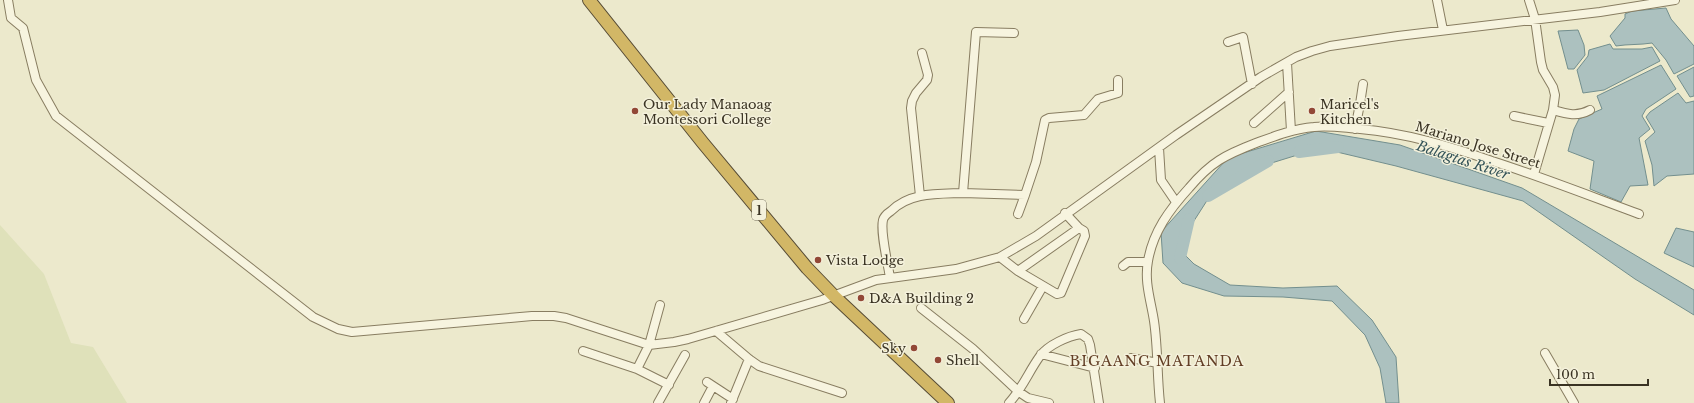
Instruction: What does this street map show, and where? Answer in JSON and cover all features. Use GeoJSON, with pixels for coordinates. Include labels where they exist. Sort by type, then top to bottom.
{"type":"FeatureCollection","features":[{"type":"Feature","properties":{"kind":"highway","name":"1"},"geometry":{"type":"LineString","coordinates":[[589,0],[703,143],[807,268],[834,296],[948,403]]}},
{"type":"Feature","properties":{"kind":"street"},"geometry":{"type":"LineString","coordinates":[[8,0],[11,18],[23,28],[36,80],[56,116],[313,317],[338,329],[352,332],[545,315],[577,321],[649,345],[674,342],[716,331],[834,296],[867,282],[956,269],[1000,257],[1036,236],[1065,213],[1261,77],[1312,51],[1330,46],[1443,30],[1600,12],[1675,0]]}},
{"type":"Feature","properties":{"kind":"street"},"geometry":{"type":"LineString","coordinates":[[1437,0],[1443,30]]}},
{"type":"Feature","properties":{"kind":"street"},"geometry":{"type":"LineString","coordinates":[[1529,0],[1535,19],[1543,70],[1553,87],[1555,95],[1553,110],[1534,174]]}},
{"type":"Feature","properties":{"kind":"street"},"geometry":{"type":"LineString","coordinates":[[963,193],[976,32],[1014,33]]}},
{"type":"Feature","properties":{"kind":"street"},"geometry":{"type":"LineString","coordinates":[[1228,42],[1243,37],[1252,84]]}},
{"type":"Feature","properties":{"kind":"street"},"geometry":{"type":"LineString","coordinates":[[920,196],[911,108],[912,101],[916,93],[927,80],[928,75],[922,53]]}},
{"type":"Feature","properties":{"kind":"street"},"geometry":{"type":"LineString","coordinates":[[1287,63],[1291,131]]}},
{"type":"Feature","properties":{"kind":"street"},"geometry":{"type":"LineString","coordinates":[[1018,214],[1036,162],[1045,120],[1049,118],[1084,115],[1098,99],[1118,92],[1118,80]]}},
{"type":"Feature","properties":{"kind":"street"},"geometry":{"type":"LineString","coordinates":[[1355,128],[1363,84]]}},
{"type":"Feature","properties":{"kind":"street"},"geometry":{"type":"LineString","coordinates":[[1254,123],[1289,92]]}},
{"type":"Feature","properties":{"kind":"street"},"geometry":{"type":"LineString","coordinates":[[1553,110],[1572,115],[1583,114],[1590,110]]}},
{"type":"Feature","properties":{"kind":"street"},"geometry":{"type":"LineString","coordinates":[[1514,116],[1548,123]]}},
{"type":"Feature","properties":{"kind":"street","name":"Mariano Jose Street"},"geometry":{"type":"LineString","coordinates":[[1160,403],[1154,320],[1147,285],[1147,262],[1159,228],[1176,202],[1203,171],[1222,157],[1291,131],[1315,127],[1376,130],[1440,144],[1534,174],[1639,214]]}},
{"type":"Feature","properties":{"kind":"street"},"geometry":{"type":"LineString","coordinates":[[1158,148],[1161,180],[1176,202]]}},
{"type":"Feature","properties":{"kind":"street"},"geometry":{"type":"LineString","coordinates":[[890,278],[883,220],[886,215],[900,202],[920,196],[963,193],[1025,195]]}},
{"type":"Feature","properties":{"kind":"street"},"geometry":{"type":"LineString","coordinates":[[1000,257],[1018,271],[1043,286],[1057,294],[1061,293],[1085,236],[1084,230],[1079,228],[1065,213]]}},
{"type":"Feature","properties":{"kind":"street"},"geometry":{"type":"LineString","coordinates":[[1018,271],[1079,228]]}},
{"type":"Feature","properties":{"kind":"street"},"geometry":{"type":"LineString","coordinates":[[1123,266],[1128,262],[1147,262]]}},
{"type":"Feature","properties":{"kind":"street"},"geometry":{"type":"LineString","coordinates":[[1024,319],[1043,286]]}},
{"type":"Feature","properties":{"kind":"street"},"geometry":{"type":"LineString","coordinates":[[637,369],[649,345],[660,305]]}},
{"type":"Feature","properties":{"kind":"street"},"geometry":{"type":"LineString","coordinates":[[921,308],[982,356],[1019,392],[1028,398],[1049,403]]}},
{"type":"Feature","properties":{"kind":"street"},"geometry":{"type":"LineString","coordinates":[[716,331],[749,359],[770,371],[842,393]]}},
{"type":"Feature","properties":{"kind":"street"},"geometry":{"type":"LineString","coordinates":[[1009,403],[1019,392],[1041,354],[1066,338],[1081,334],[1088,339],[1095,368],[1099,403]]}},
{"type":"Feature","properties":{"kind":"street"},"geometry":{"type":"LineString","coordinates":[[583,351],[637,369],[669,385]]}},
{"type":"Feature","properties":{"kind":"street"},"geometry":{"type":"LineString","coordinates":[[1546,352],[1574,403]]}},
{"type":"Feature","properties":{"kind":"street"},"geometry":{"type":"LineString","coordinates":[[1041,354],[1095,368]]}},
{"type":"Feature","properties":{"kind":"street"},"geometry":{"type":"LineString","coordinates":[[658,403],[685,355]]}},
{"type":"Feature","properties":{"kind":"street"},"geometry":{"type":"LineString","coordinates":[[1131,358],[1158,363]]}},
{"type":"Feature","properties":{"kind":"street"},"geometry":{"type":"LineString","coordinates":[[704,403],[710,384],[732,401],[749,359]]}},
{"type":"Feature","properties":{"kind":"green space"},"geometry":{"type":"Polygon","coordinates":[[[0,225],[44,274],[71,343],[93,347],[127,403],[0,403],[0,225]]]}},
{"type":"Feature","properties":{"kind":"shaded area"},"geometry":{"type":"Polygon","coordinates":[[[1666,8],[1671,19],[1694,46],[1694,64],[1674,74],[1666,60],[1652,43],[1616,46],[1610,36],[1625,18],[1625,14],[1632,11],[1666,8]]]}},
{"type":"Feature","properties":{"kind":"shaded area"},"geometry":{"type":"Polygon","coordinates":[[[1578,30],[1584,45],[1585,55],[1574,69],[1568,69],[1558,31],[1578,30]]]}},
{"type":"Feature","properties":{"kind":"shaded area"},"geometry":{"type":"Polygon","coordinates":[[[1610,44],[1613,49],[1642,49],[1652,47],[1660,61],[1604,90],[1583,93],[1577,70],[1588,56],[1589,50],[1610,44]]]}},
{"type":"Feature","properties":{"kind":"shaded area"},"geometry":{"type":"Polygon","coordinates":[[[1661,65],[1676,89],[1646,109],[1642,116],[1650,129],[1639,138],[1648,185],[1630,186],[1621,202],[1590,189],[1594,161],[1568,151],[1574,129],[1579,119],[1602,109],[1597,96],[1661,65]]]}},
{"type":"Feature","properties":{"kind":"shaded area"},"geometry":{"type":"Polygon","coordinates":[[[1694,67],[1694,96],[1690,97],[1677,76],[1694,67]]]}},
{"type":"Feature","properties":{"kind":"shaded area"},"geometry":{"type":"Polygon","coordinates":[[[1678,93],[1686,103],[1694,101],[1694,174],[1667,176],[1654,186],[1652,165],[1645,141],[1655,132],[1646,117],[1650,112],[1678,93]]]}},
{"type":"Feature","properties":{"kind":"shaded area"},"geometry":{"type":"Polygon","coordinates":[[[1316,131],[1400,145],[1522,188],[1694,290],[1694,315],[1635,279],[1523,201],[1396,166],[1320,148],[1236,174],[1208,199],[1183,238],[1184,254],[1194,264],[1230,285],[1283,288],[1337,286],[1372,320],[1396,357],[1399,403],[1386,403],[1380,368],[1365,335],[1332,301],[1283,297],[1224,296],[1182,283],[1163,263],[1161,232],[1225,161],[1230,157],[1316,131]]]}},
{"type":"Feature","properties":{"kind":"shaded area"},"geometry":{"type":"Polygon","coordinates":[[[1676,228],[1694,232],[1694,267],[1664,253],[1676,228]]]}},
{"type":"Feature","properties":{"kind":"waterway","name":"Balagtas River"},"geometry":{"type":"LineString","coordinates":[[1299,152],[1338,147]]}},
{"type":"Feature","properties":{"kind":"waterway","name":"Balagtas River"},"geometry":{"type":"LineString","coordinates":[[1208,196],[1268,161]]}},
{"type":"Feature","properties":{"kind":"waterway","name":"Balagtas River"},"geometry":{"type":"LineString","coordinates":[[1180,258],[1189,219]]}},
{"type":"Feature","properties":{"kind":"place","name":"Our Lady Manaoag Montessori College"},"geometry":{"type":"Point","coordinates":[635,111]}},
{"type":"Feature","properties":{"kind":"place","name":"Maricel's Kitchen"},"geometry":{"type":"Point","coordinates":[1312,111]}},
{"type":"Feature","properties":{"kind":"place","name":"Vista Lodge"},"geometry":{"type":"Point","coordinates":[818,260]}},
{"type":"Feature","properties":{"kind":"place","name":"D&A Building 2"},"geometry":{"type":"Point","coordinates":[861,298]}},
{"type":"Feature","properties":{"kind":"place","name":"Sky"},"geometry":{"type":"Point","coordinates":[914,348]}},
{"type":"Feature","properties":{"kind":"place","name":"Shell"},"geometry":{"type":"Point","coordinates":[938,360]}},
{"type":"Feature","properties":{"kind":"district","name":"BIGAANG MATANDA"},"geometry":{"type":"Point","coordinates":[1157,361]}}]}
